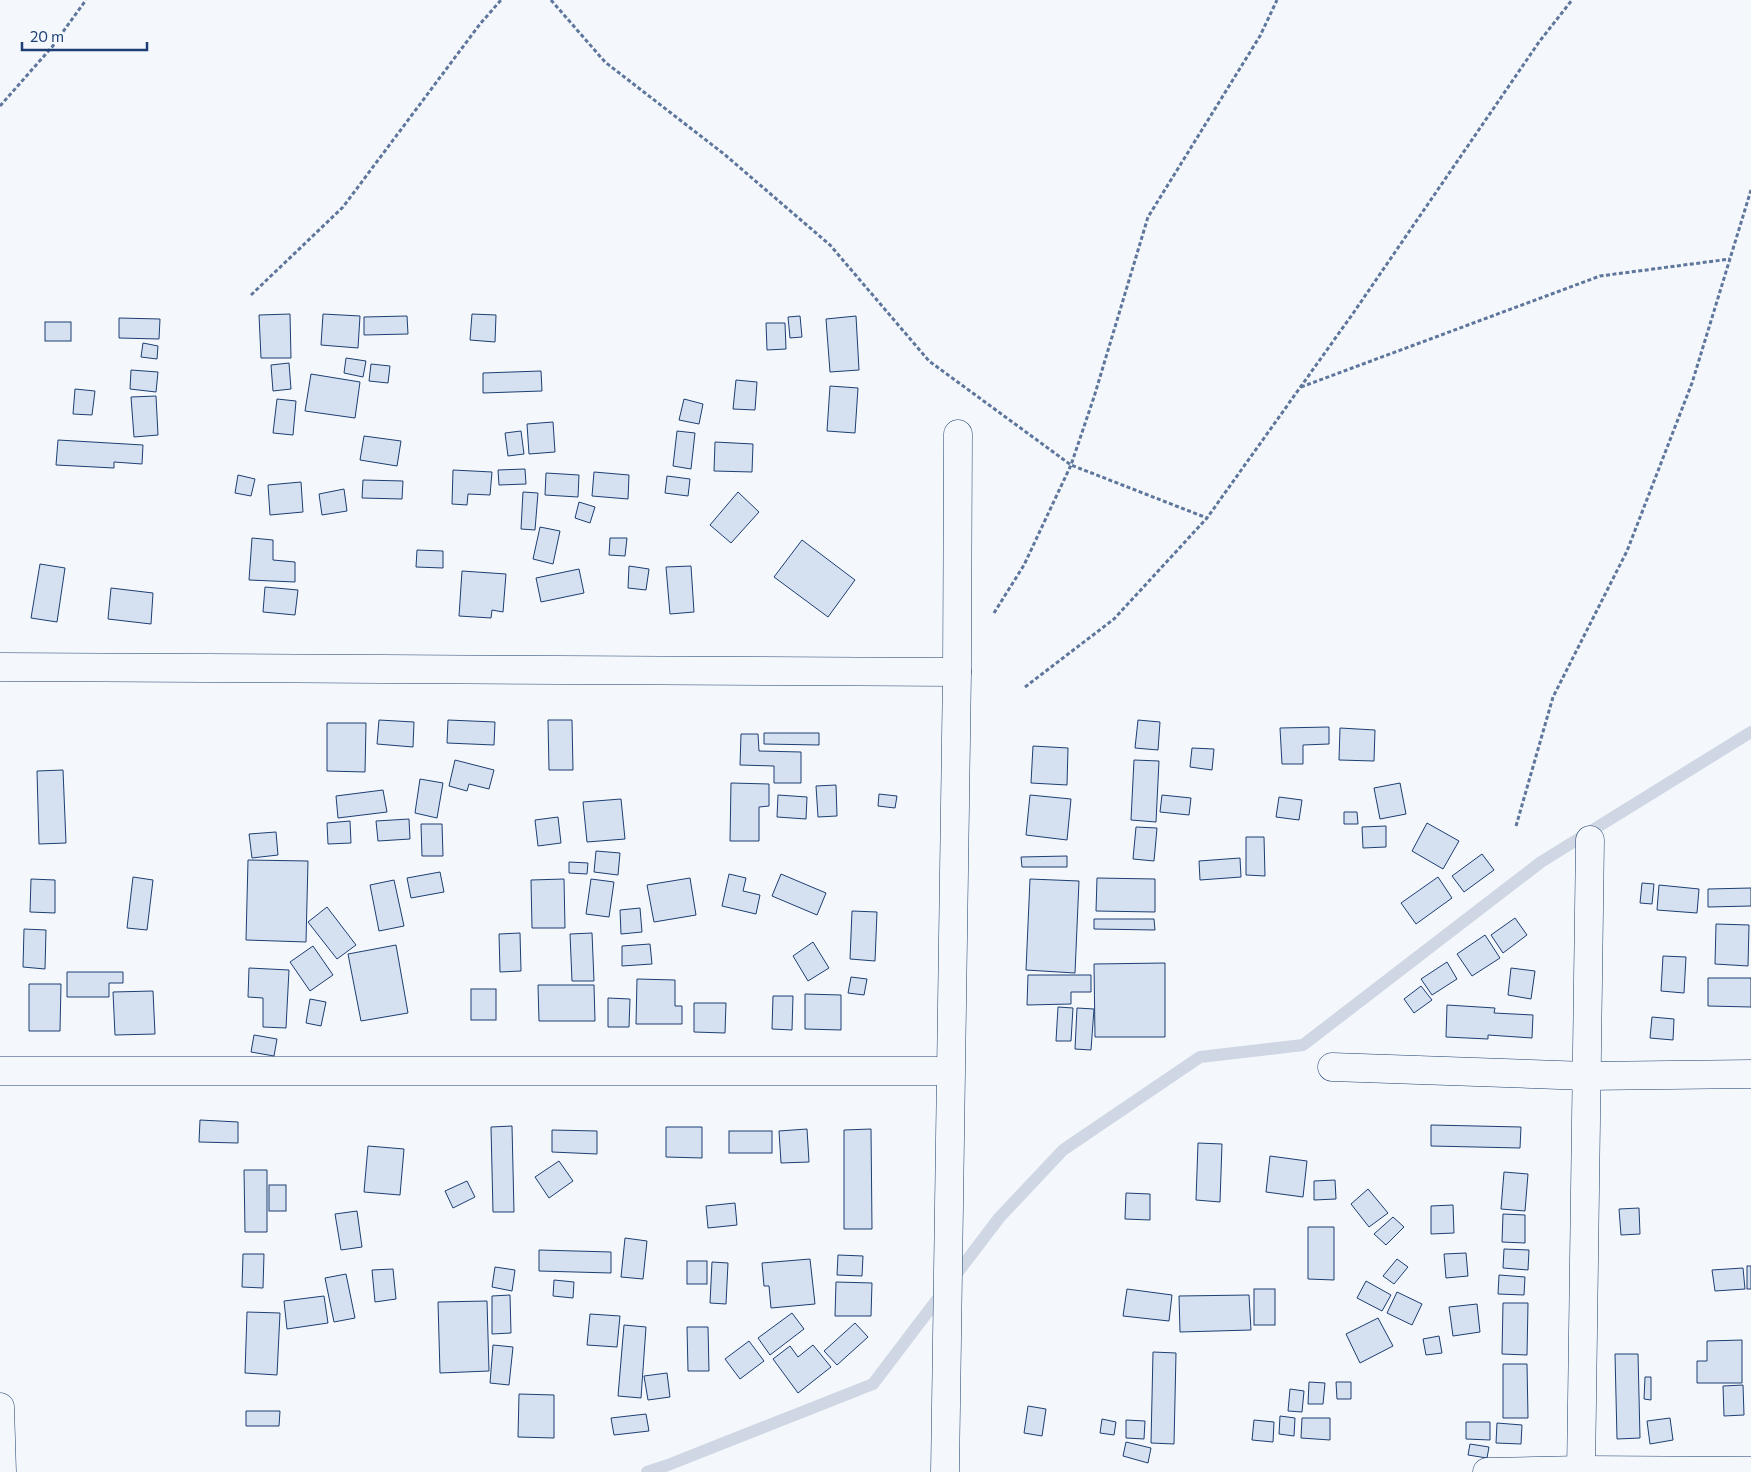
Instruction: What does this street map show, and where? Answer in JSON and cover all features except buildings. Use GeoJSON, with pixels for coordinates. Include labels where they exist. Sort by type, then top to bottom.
{"type":"FeatureCollection","features":[{"type":"Feature","properties":{"kind":"street"},"geometry":{"type":"LineString","coordinates":[[945,1472],[957,672],[958,434]]}},
{"type":"Feature","properties":{"kind":"street"},"geometry":{"type":"LineString","coordinates":[[0,667],[957,672]]}},
{"type":"Feature","properties":{"kind":"street"},"geometry":{"type":"LineString","coordinates":[[1581,1471],[1590,840]]}},
{"type":"Feature","properties":{"kind":"street"},"geometry":{"type":"LineString","coordinates":[[1332,1067],[1587,1076],[1751,1074]]}},
{"type":"Feature","properties":{"kind":"street"},"geometry":{"type":"LineString","coordinates":[[0,1071],[950,1071]]}},
{"type":"Feature","properties":{"kind":"street"},"geometry":{"type":"LineString","coordinates":[[0,1407],[2,1472]]}},
{"type":"Feature","properties":{"kind":"street"},"geometry":{"type":"LineString","coordinates":[[1487,1472],[1751,1471]]}},
{"type":"Feature","properties":{"kind":"path"},"geometry":{"type":"LineString","coordinates":[[0,106],[52,47],[86,0]]}},
{"type":"Feature","properties":{"kind":"path"},"geometry":{"type":"LineString","coordinates":[[251,295],[343,207],[480,24],[502,0]]}},
{"type":"Feature","properties":{"kind":"path"},"geometry":{"type":"LineString","coordinates":[[551,0],[605,62],[724,154],[830,245],[928,361],[1071,465],[1207,518]]}},
{"type":"Feature","properties":{"kind":"path"},"geometry":{"type":"LineString","coordinates":[[993,614],[1024,565],[1071,465],[1094,397],[1148,217],[1260,36],[1277,0]]}},
{"type":"Feature","properties":{"kind":"path"},"geometry":{"type":"LineString","coordinates":[[1025,687],[1114,620],[1207,518],[1300,388],[1539,42],[1572,0]]}},
{"type":"Feature","properties":{"kind":"path"},"geometry":{"type":"LineString","coordinates":[[1516,826],[1553,697],[1627,551],[1692,383],[1751,190]]}},
{"type":"Feature","properties":{"kind":"path"},"geometry":{"type":"LineString","coordinates":[[1300,388],[1600,276],[1730,259]]}},
{"type":"Feature","properties":{"kind":"waterway"},"geometry":{"type":"LineString","coordinates":[[647,1472],[873,1384],[999,1218],[1063,1150],[1200,1057],[1303,1045],[1541,862],[1751,732]]}}]}
